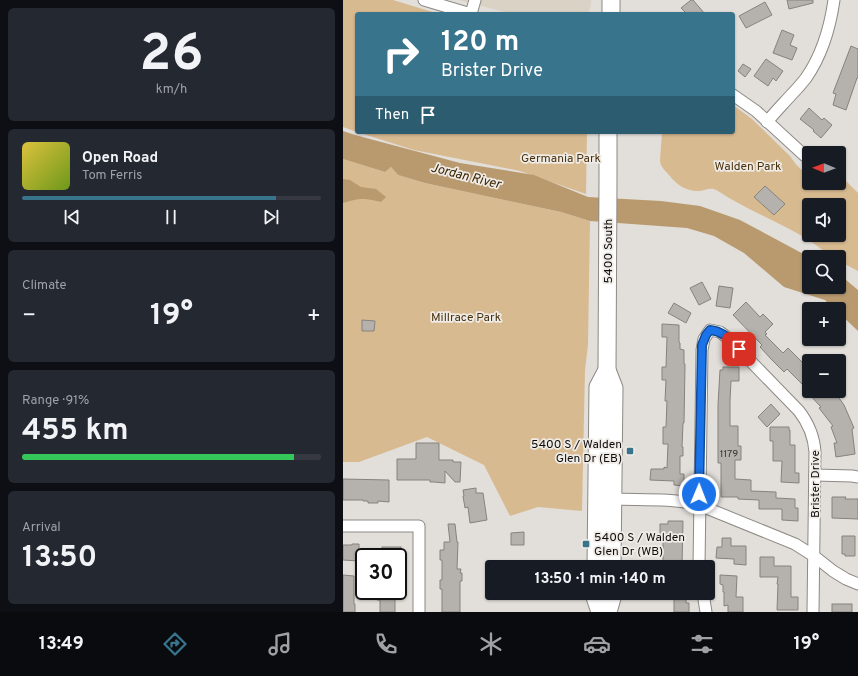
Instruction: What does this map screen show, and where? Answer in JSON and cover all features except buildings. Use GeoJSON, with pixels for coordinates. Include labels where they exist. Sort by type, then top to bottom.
{"type":"FeatureCollection","features":[{"type":"Feature","properties":{"kind":"main road"},"geometry":{"type":"LineString","coordinates":[[611,0],[611,12]]}},
{"type":"Feature","properties":{"kind":"main road","name":"5400 South"},"geometry":{"type":"LineString","coordinates":[[609,134],[607,370],[614,388],[613,560]]}},
{"type":"Feature","properties":{"kind":"main road","name":"5400 South"},"geometry":{"type":"LineString","coordinates":[[596,560],[598,387],[607,370]]}},
{"type":"Feature","properties":{"kind":"main road"},"geometry":{"type":"LineString","coordinates":[[596,600],[599,612]]}},
{"type":"Feature","properties":{"kind":"main road"},"geometry":{"type":"LineString","coordinates":[[608,612],[611,600]]}},
{"type":"Feature","properties":{"kind":"street"},"geometry":{"type":"LineString","coordinates":[[424,0],[464,12]]}},
{"type":"Feature","properties":{"kind":"street"},"geometry":{"type":"LineString","coordinates":[[472,12],[475,0]]}},
{"type":"Feature","properties":{"kind":"street"},"geometry":{"type":"LineString","coordinates":[[767,122],[805,79],[814,65],[827,34],[834,0]]}},
{"type":"Feature","properties":{"kind":"street"},"geometry":{"type":"LineString","coordinates":[[735,96],[756,111],[802,153]]}},
{"type":"Feature","properties":{"kind":"street","name":"Brister Drive"},"geometry":{"type":"LineString","coordinates":[[699,505],[702,350],[704,339],[710,330],[720,332],[729,339],[799,410],[810,428],[814,440],[815,452],[813,612]]}},
{"type":"Feature","properties":{"kind":"street"},"geometry":{"type":"LineString","coordinates":[[815,475],[858,477]]}},
{"type":"Feature","properties":{"kind":"street"},"geometry":{"type":"LineString","coordinates":[[614,500],[674,501],[699,505],[795,544],[814,556],[833,571],[858,584]]}},
{"type":"Feature","properties":{"kind":"street"},"geometry":{"type":"LineString","coordinates":[[699,505],[699,560]]}},
{"type":"Feature","properties":{"kind":"street"},"geometry":{"type":"LineString","coordinates":[[343,526],[419,526],[419,612]]}},
{"type":"Feature","properties":{"kind":"street"},"geometry":{"type":"LineString","coordinates":[[704,600],[707,612]]}},
{"type":"Feature","properties":{"kind":"shaded area"},"geometry":{"type":"Polygon","coordinates":[[[459,0],[591,0],[589,12],[504,12],[459,0]]]}},
{"type":"Feature","properties":{"kind":"green space"},"geometry":{"type":"Polygon","coordinates":[[[343,0],[393,0],[432,12],[355,12],[355,131],[343,127],[343,0]]]}},
{"type":"Feature","properties":{"kind":"green space","name":"Walden Park"},"geometry":{"type":"Polygon","coordinates":[[[735,106],[752,119],[790,156],[802,170],[802,190],[846,190],[846,181],[858,193],[858,271],[846,265],[846,250],[823,250],[812,242],[846,242],[846,198],[802,198],[802,236],[715,190],[710,189],[693,191],[681,186],[661,165],[662,134],[735,134],[735,106]]]}},
{"type":"Feature","properties":{"kind":"green space","name":"Germania Park"},"geometry":{"type":"Polygon","coordinates":[[[363,134],[587,134],[586,194],[520,171],[414,150],[363,134]]]}},
{"type":"Feature","properties":{"kind":"green space","name":"Millrace Park"},"geometry":{"type":"Polygon","coordinates":[[[343,159],[385,172],[391,167],[398,175],[425,183],[561,212],[590,221],[588,345],[585,370],[582,511],[538,507],[510,516],[484,465],[427,437],[359,462],[343,462],[343,159]]]}},
{"type":"Feature","properties":{"kind":"water","name":"Jordan River"},"geometry":{"type":"Polygon","coordinates":[[[343,131],[460,163],[534,175],[588,197],[661,201],[700,206],[740,220],[802,253],[802,293],[784,287],[744,253],[714,236],[687,228],[590,221],[561,212],[425,183],[398,175],[391,167],[385,172],[343,159],[343,131]]]}},
{"type":"Feature","properties":{"kind":"water"},"geometry":{"type":"Polygon","coordinates":[[[343,179],[350,180],[361,187],[376,189],[386,197],[381,202],[362,199],[343,203],[343,179]]]}},
{"type":"Feature","properties":{"kind":"water"},"geometry":{"type":"Polygon","coordinates":[[[846,280],[858,290],[858,331],[846,320],[846,302],[827,302],[806,294],[846,294],[846,280]]]}},
{"type":"Feature","properties":{"kind":"place","name":"5400 S / Walden Glen Dr (EB)"},"geometry":{"type":"Point","coordinates":[630,451]}},
{"type":"Feature","properties":{"kind":"place","name":"5400 S / Walden Glen Dr (WB)"},"geometry":{"type":"Point","coordinates":[586,544]}},
{"type":"Feature","properties":{"kind":"route"},"geometry":{"type":"LineString","coordinates":[[699,494],[702,345],[710,330],[720,332],[725,335],[739,349]]}}]}
